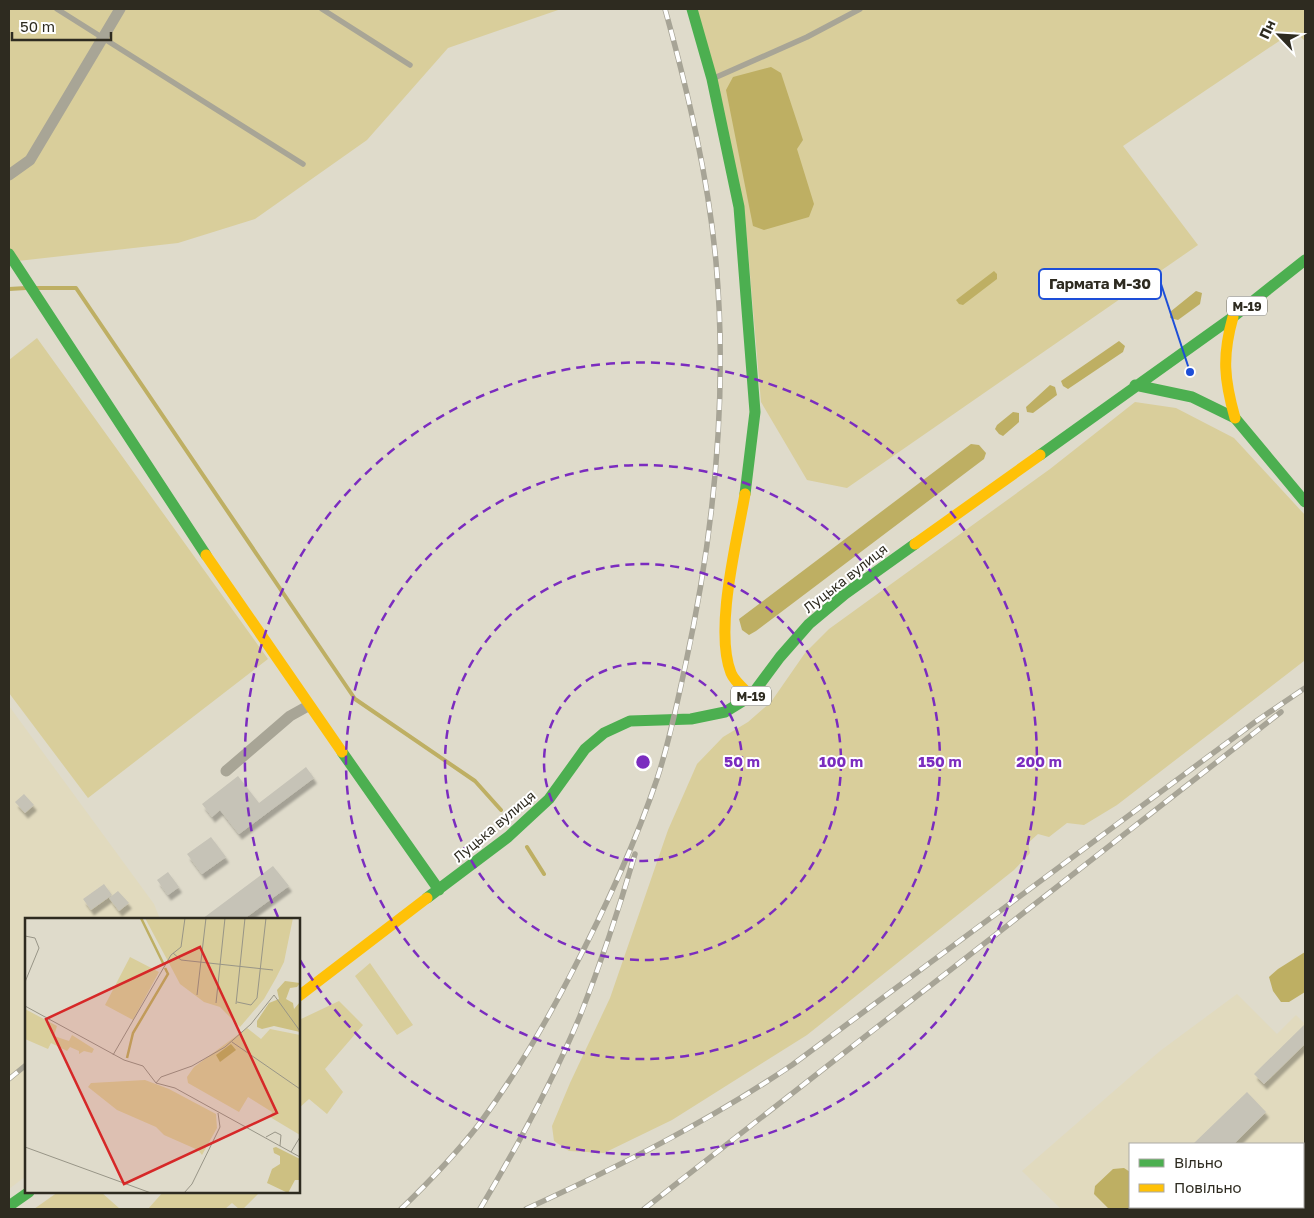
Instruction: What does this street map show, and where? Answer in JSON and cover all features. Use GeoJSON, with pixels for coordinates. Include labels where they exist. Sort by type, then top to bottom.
{"type":"FeatureCollection","features":[{"type":"Feature","properties":{"kind":"main road"},"geometry":{"type":"LineString","coordinates":[[692,9],[712,79],[739,208],[755,412],[749,471],[725,616],[725,649],[732,675],[751,696]]}},
{"type":"Feature","properties":{"kind":"main road"},"geometry":{"type":"LineString","coordinates":[[9,254],[120,430],[308,706],[439,890]]}},
{"type":"Feature","properties":{"kind":"main road","name":"Луцька вулиця"},"geometry":{"type":"LineString","coordinates":[[300,995],[508,837],[549,799],[585,749],[604,733],[630,721],[691,719],[725,712],[751,696],[780,657],[809,624],[845,594],[1135,385],[1233,317],[1305,260]]}},
{"type":"Feature","properties":{"kind":"main road"},"geometry":{"type":"LineString","coordinates":[[1233,317],[1225,340],[1223,359],[1226,384],[1235,418]]}},
{"type":"Feature","properties":{"kind":"main road"},"geometry":{"type":"LineString","coordinates":[[1135,385],[1192,397],[1235,418],[1305,502]]}},
{"type":"Feature","properties":{"kind":"main road"},"geometry":{"type":"LineString","coordinates":[[9,1206],[28,1193]]}},
{"type":"Feature","properties":{"kind":"street"},"geometry":{"type":"LineString","coordinates":[[9,175],[30,160],[120,9]]}},
{"type":"Feature","properties":{"kind":"street"},"geometry":{"type":"LineString","coordinates":[[226,771],[290,716],[308,706]]}},
{"type":"Feature","properties":{"kind":"lane"},"geometry":{"type":"LineString","coordinates":[[56,9],[303,164]]}},
{"type":"Feature","properties":{"kind":"lane"},"geometry":{"type":"LineString","coordinates":[[322,9],[410,65]]}},
{"type":"Feature","properties":{"kind":"lane"},"geometry":{"type":"LineString","coordinates":[[712,79],[808,37],[860,9]]}},
{"type":"Feature","properties":{"kind":"shaded area"},"geometry":{"type":"Polygon","coordinates":[[[9,9],[561,9],[448,48],[367,140],[255,219],[178,243],[9,262],[9,9]]]}},
{"type":"Feature","properties":{"kind":"shaded area"},"geometry":{"type":"Polygon","coordinates":[[[695,9],[1305,9],[1305,41],[1294,31],[1123,146],[1198,245],[847,488],[807,480],[761,402],[746,228],[695,9]]]}},
{"type":"Feature","properties":{"kind":"shaded area"},"geometry":{"type":"Polygon","coordinates":[[[771,67],[781,73],[803,140],[797,149],[814,204],[809,217],[764,230],[753,226],[726,90],[733,77],[771,67]]]}},
{"type":"Feature","properties":{"kind":"shaded area"},"geometry":{"type":"Polygon","coordinates":[[[994,271],[997,274],[997,279],[963,305],[959,304],[956,300],[994,271]]]}},
{"type":"Feature","properties":{"kind":"shaded area"},"geometry":{"type":"Polygon","coordinates":[[[1196,291],[1202,293],[1200,304],[1178,320],[1170,318],[1170,312],[1196,291]]]}},
{"type":"Feature","properties":{"kind":"shaded area"},"geometry":{"type":"Polygon","coordinates":[[[37,338],[268,659],[88,798],[9,693],[9,360],[37,338]]]}},
{"type":"Feature","properties":{"kind":"shaded area"},"geometry":{"type":"Polygon","coordinates":[[[1119,341],[1125,346],[1123,352],[1068,389],[1063,386],[1061,381],[1119,341]]]}},
{"type":"Feature","properties":{"kind":"shaded area"},"geometry":{"type":"Polygon","coordinates":[[[1050,385],[1055,387],[1057,395],[1033,413],[1027,412],[1026,407],[1050,385]]]}},
{"type":"Feature","properties":{"kind":"shaded area"},"geometry":{"type":"Polygon","coordinates":[[[1135,402],[1176,408],[1234,438],[1305,515],[1304,661],[1117,805],[1084,825],[1067,823],[1049,837],[1038,834],[1028,843],[1030,853],[1014,870],[807,1035],[672,1120],[604,1153],[569,1151],[554,1141],[552,1126],[610,998],[668,830],[697,764],[723,737],[748,722],[771,702],[805,653],[829,629],[1050,469],[1135,402]]]}},
{"type":"Feature","properties":{"kind":"shaded area"},"geometry":{"type":"Polygon","coordinates":[[[1013,412],[1019,413],[1019,422],[1003,436],[999,434],[995,429],[997,425],[1013,412]]]}},
{"type":"Feature","properties":{"kind":"shaded area"},"geometry":{"type":"Polygon","coordinates":[[[971,444],[979,445],[986,453],[984,459],[756,631],[749,635],[742,630],[739,619],[971,444]]]}},
{"type":"Feature","properties":{"kind":"shaded area"},"geometry":{"type":"Polygon","coordinates":[[[9,706],[154,904],[160,918],[25,918],[25,1177],[9,1189],[9,706]]]}},
{"type":"Feature","properties":{"kind":"shaded area"},"geometry":{"type":"Polygon","coordinates":[[[1305,952],[1305,992],[1289,1002],[1281,1002],[1273,991],[1269,977],[1305,952]]]}},
{"type":"Feature","properties":{"kind":"shaded area"},"geometry":{"type":"Polygon","coordinates":[[[370,963],[413,1025],[397,1035],[355,976],[370,963]]]}},
{"type":"Feature","properties":{"kind":"shaded area"},"geometry":{"type":"Polygon","coordinates":[[[1237,994],[1277,1034],[1296,1015],[1305,1024],[1305,1209],[1061,1209],[1022,1171],[1160,1051],[1237,994]]]}},
{"type":"Feature","properties":{"kind":"shaded area"},"geometry":{"type":"Polygon","coordinates":[[[339,1001],[363,1025],[325,1069],[343,1092],[327,1114],[309,1099],[300,1107],[300,1020],[339,1001]]]}},
{"type":"Feature","properties":{"kind":"shaded area"},"geometry":{"type":"Polygon","coordinates":[[[1124,1168],[1129,1171],[1129,1209],[1109,1209],[1094,1194],[1095,1186],[1113,1169],[1124,1168]]]}},
{"type":"Feature","properties":{"kind":"shaded area"},"geometry":{"type":"Polygon","coordinates":[[[57,1193],[102,1193],[120,1209],[34,1209],[57,1193]]]}},
{"type":"Feature","properties":{"kind":"shaded area"},"geometry":{"type":"Polygon","coordinates":[[[162,1193],[259,1193],[243,1209],[239,1209],[232,1203],[225,1209],[148,1209],[162,1193]]]}},
{"type":"Feature","properties":{"kind":"building"},"geometry":{"type":"Polygon","coordinates":[[[306,767],[314,778],[239,834],[220,810],[212,817],[202,804],[238,776],[259,803],[306,767]]]}},
{"type":"Feature","properties":{"kind":"building"},"geometry":{"type":"Polygon","coordinates":[[[24,794],[34,805],[25,813],[15,802],[24,794]]]}},
{"type":"Feature","properties":{"kind":"building"},"geometry":{"type":"Polygon","coordinates":[[[211,837],[226,857],[202,874],[187,854],[211,837]]]}},
{"type":"Feature","properties":{"kind":"building"},"geometry":{"type":"Polygon","coordinates":[[[273,866],[289,886],[245,918],[203,918],[273,866]]]}},
{"type":"Feature","properties":{"kind":"building"},"geometry":{"type":"Polygon","coordinates":[[[168,872],[179,887],[168,895],[157,880],[168,872]]]}},
{"type":"Feature","properties":{"kind":"building"},"geometry":{"type":"Polygon","coordinates":[[[104,884],[112,895],[91,910],[83,899],[104,884]]]}},
{"type":"Feature","properties":{"kind":"building"},"geometry":{"type":"Polygon","coordinates":[[[118,891],[129,903],[119,911],[109,898],[118,891]]]}},
{"type":"Feature","properties":{"kind":"building"},"geometry":{"type":"Polygon","coordinates":[[[1305,1024],[1305,1044],[1264,1084],[1254,1074],[1305,1024]]]}},
{"type":"Feature","properties":{"kind":"building"},"geometry":{"type":"Polygon","coordinates":[[[1247,1092],[1266,1112],[1235,1143],[1194,1143],[1247,1092]]]}},
{"type":"Feature","properties":{"kind":"waterway"},"geometry":{"type":"LineString","coordinates":[[9,289],[26,288]]}},
{"type":"Feature","properties":{"kind":"waterway"},"geometry":{"type":"LineString","coordinates":[[36,288],[76,288],[355,699],[475,781],[501,810]]}},
{"type":"Feature","properties":{"kind":"waterway"},"geometry":{"type":"LineString","coordinates":[[527,847],[544,874]]}},
{"type":"Feature","properties":{"kind":"railway"},"geometry":{"type":"LineString","coordinates":[[401,1209],[442,1168],[493,1106],[561,993],[607,903],[648,804],[669,737],[679,695],[704,567],[711,516],[719,414],[719,313],[716,262],[708,198],[682,71],[665,9]]}},
{"type":"Feature","properties":{"kind":"railway"},"geometry":{"type":"LineString","coordinates":[[526,1209],[662,1143],[727,1106],[792,1065],[1255,722],[1305,688]]}},
{"type":"Feature","properties":{"kind":"railway"},"geometry":{"type":"LineString","coordinates":[[644,1209],[1281,712]]}},
{"type":"Feature","properties":{"kind":"railway"},"geometry":{"type":"LineString","coordinates":[[480,1209],[558,1066],[580,1016],[616,915],[635,854]]}},
{"type":"Feature","properties":{"kind":"railway"},"geometry":{"type":"LineString","coordinates":[[9,1079],[25,1066]]}},
{"type":"Feature","properties":{"kind":"traffic: fast"},"geometry":{"type":"LineString","coordinates":[[692,9],[712,79],[739,207],[755,412],[745,494]]}},
{"type":"Feature","properties":{"kind":"traffic: fast"},"geometry":{"type":"LineString","coordinates":[[9,254],[206,555]]}},
{"type":"Feature","properties":{"kind":"traffic: fast"},"geometry":{"type":"LineString","coordinates":[[1040,455],[1233,317],[1305,260]]}},
{"type":"Feature","properties":{"kind":"traffic: fast"},"geometry":{"type":"LineString","coordinates":[[1135,385],[1192,397],[1235,418],[1305,502]]}},
{"type":"Feature","properties":{"kind":"traffic: fast"},"geometry":{"type":"LineString","coordinates":[[427,898],[508,837],[549,799],[585,749],[604,733],[630,721],[691,719],[725,712],[751,696],[780,657],[809,624],[845,594],[915,544]]}},
{"type":"Feature","properties":{"kind":"traffic: fast"},"geometry":{"type":"LineString","coordinates":[[342,752],[439,890]]}},
{"type":"Feature","properties":{"kind":"traffic: fast"},"geometry":{"type":"LineString","coordinates":[[9,1206],[28,1193]]}},
{"type":"Feature","properties":{"kind":"traffic: slow"},"geometry":{"type":"LineString","coordinates":[[1233,317],[1227,344],[1226,368],[1228,391],[1235,418]]}},
{"type":"Feature","properties":{"kind":"traffic: slow"},"geometry":{"type":"LineString","coordinates":[[915,544],[1040,455]]}},
{"type":"Feature","properties":{"kind":"traffic: slow"},"geometry":{"type":"LineString","coordinates":[[745,494],[729,585],[725,634],[726,655],[732,676],[751,696]]}},
{"type":"Feature","properties":{"kind":"traffic: slow"},"geometry":{"type":"LineString","coordinates":[[206,555],[342,752]]}},
{"type":"Feature","properties":{"kind":"traffic: slow"},"geometry":{"type":"LineString","coordinates":[[300,995],[427,898]]}},
{"type":"Feature","properties":{"kind":"place","name":"Гармата М-30"},"geometry":{"type":"Point","coordinates":[1190,372]}}]}
